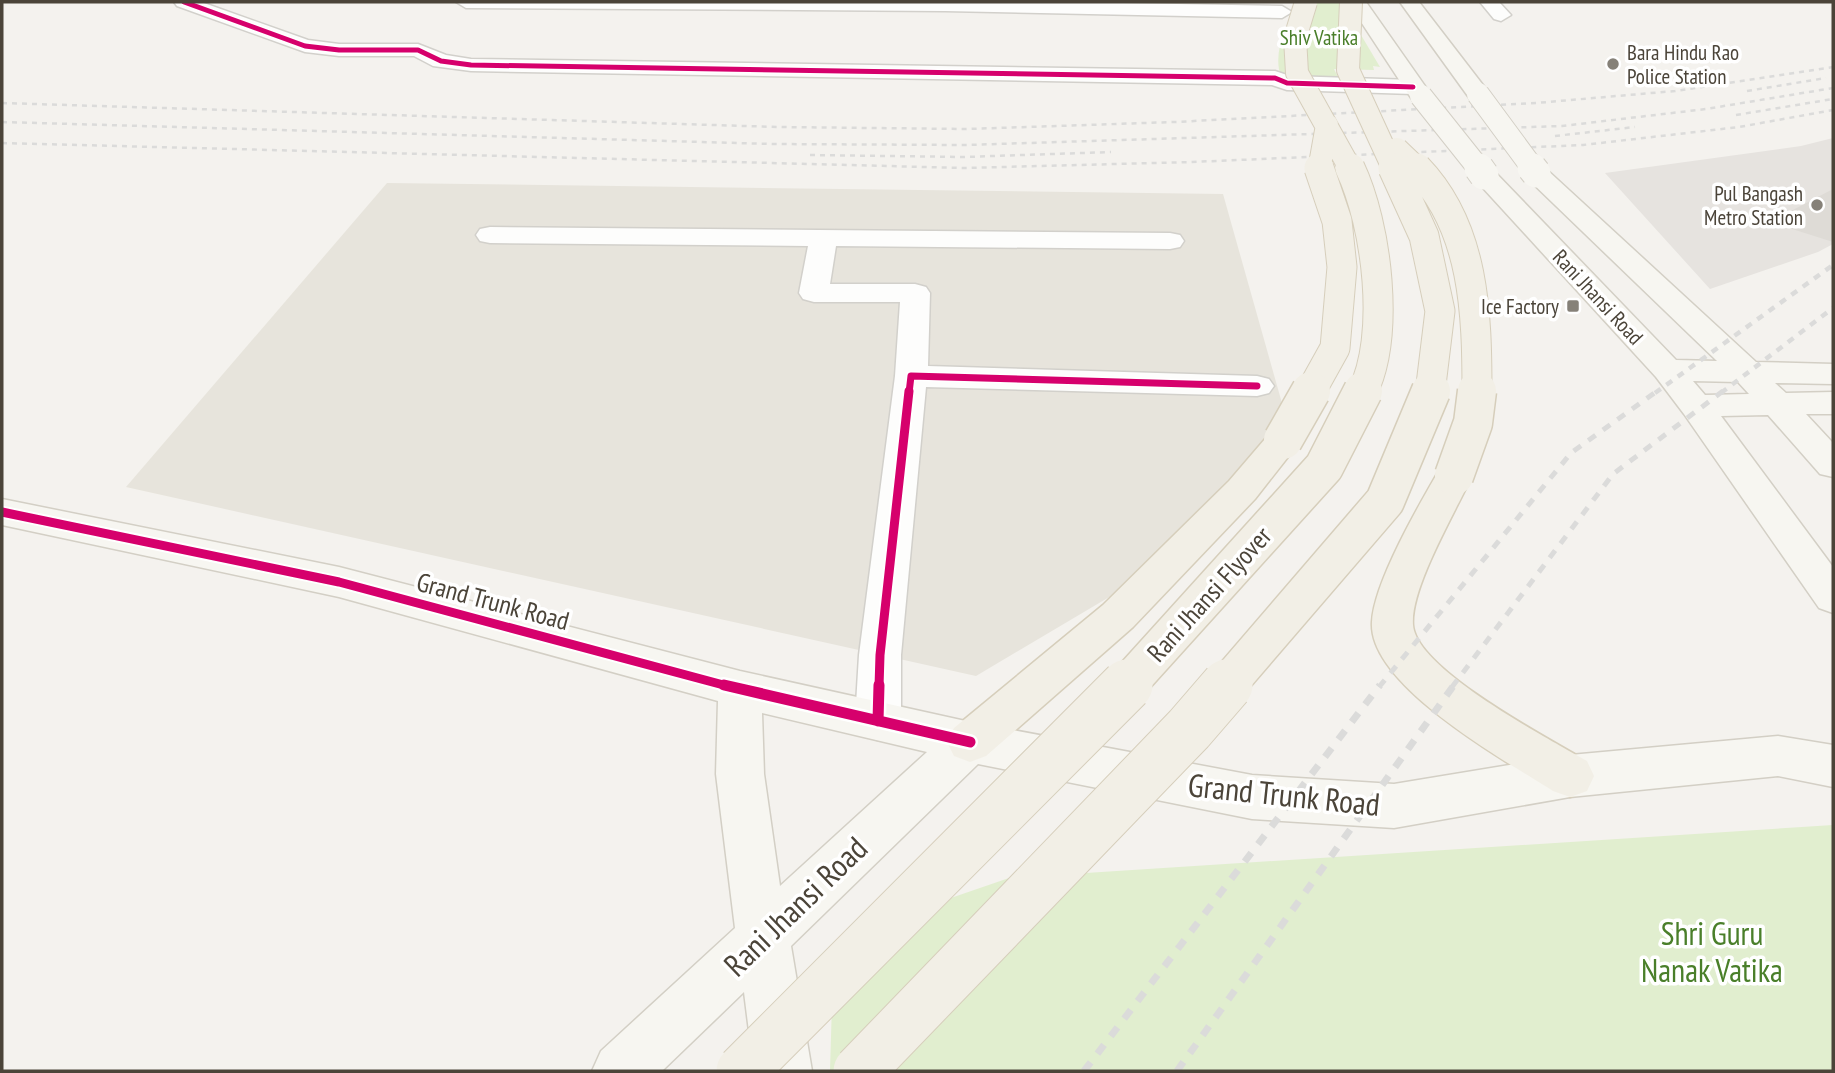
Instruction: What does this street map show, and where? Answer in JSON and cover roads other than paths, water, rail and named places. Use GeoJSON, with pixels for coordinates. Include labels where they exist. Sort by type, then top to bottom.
{"type":"FeatureCollection","features":[{"type":"Feature","properties":{"kind":"main road"},"geometry":{"type":"LineString","coordinates":[[859,1071],[1189,729],[1385,501],[1430,397],[1440,311],[1424,236],[1348,70],[1351,2]]}},
{"type":"Feature","properties":{"kind":"main road","name":"Rani Jhansi Road"},"geometry":{"type":"LineString","coordinates":[[1357,2],[1417,91],[1484,175],[1667,370],[1696,406],[1833,597]]}},
{"type":"Feature","properties":{"kind":"main road","name":"Rani Jhansi Road"},"geometry":{"type":"LineString","coordinates":[[1409,2],[1536,173],[1746,371],[1833,465]]}},
{"type":"Feature","properties":{"kind":"main road","name":"Rani Jhansi Flyover"},"geometry":{"type":"LineString","coordinates":[[742,1071],[1123,689],[1324,467],[1370,377],[1379,300],[1371,225],[1352,171],[1297,73],[1294,7]]}},
{"type":"Feature","properties":{"kind":"main road"},"geometry":{"type":"LineString","coordinates":[[970,742],[1118,616],[1242,490],[1283,440],[1335,348],[1342,267],[1336,221],[1319,169],[1326,125]]}},
{"type":"Feature","properties":{"kind":"main road"},"geometry":{"type":"LineString","coordinates":[[1379,135],[1420,168],[1439,197],[1462,245],[1472,284],[1477,321],[1475,415],[1454,476],[1399,593],[1392,625],[1398,649],[1433,687],[1570,776]]}},
{"type":"Feature","properties":{"kind":"main road"},"geometry":{"type":"LineString","coordinates":[[1667,370],[1833,374]]}},
{"type":"Feature","properties":{"kind":"main road"},"geometry":{"type":"LineString","coordinates":[[1696,406],[1833,403]]}},
{"type":"Feature","properties":{"kind":"main road","name":"Grand Trunk Road"},"geometry":{"type":"LineString","coordinates":[[2,512],[338,582],[740,689],[970,742],[1252,797],[1394,806],[1570,776],[1777,756],[1833,766]]}},
{"type":"Feature","properties":{"kind":"main road"},"geometry":{"type":"LineString","coordinates":[[740,689],[740,774],[761,939],[783,1071]]}},
{"type":"Feature","properties":{"kind":"main road"},"geometry":{"type":"LineString","coordinates":[[1777,756],[1818,747],[1833,739]]}},
{"type":"Feature","properties":{"kind":"main road","name":"Rani Jhansi Road"},"geometry":{"type":"LineString","coordinates":[[621,1071],[970,742]]}},
{"type":"Feature","properties":{"kind":"street"},"geometry":{"type":"LineString","coordinates":[[184,2],[305,46],[339,50],[418,50],[441,61],[471,65],[1275,78],[1287,83],[1417,91]]}},
{"type":"Feature","properties":{"kind":"street"},"geometry":{"type":"LineString","coordinates":[[466,2],[1294,7]]}},
{"type":"Feature","properties":{"kind":"street"},"geometry":{"type":"LineString","coordinates":[[490,235],[1170,241]]}},
{"type":"Feature","properties":{"kind":"street"},"geometry":{"type":"LineString","coordinates":[[823,238],[814,293],[915,293],[911,376],[880,655],[878,720]]}},
{"type":"Feature","properties":{"kind":"street"},"geometry":{"type":"LineString","coordinates":[[911,376],[1258,386]]}},
{"type":"Feature","properties":{"kind":"railway"},"geometry":{"type":"LineString","coordinates":[[2,103],[778,127],[966,129],[1175,122],[1536,103],[1675,91],[1833,67]]}},
{"type":"Feature","properties":{"kind":"railway"},"geometry":{"type":"LineString","coordinates":[[1747,91],[1826,78]]}},
{"type":"Feature","properties":{"kind":"railway"},"geometry":{"type":"LineString","coordinates":[[2,122],[772,144],[965,145],[1562,126],[1706,109],[1833,88]]}},
{"type":"Feature","properties":{"kind":"railway"},"geometry":{"type":"LineString","coordinates":[[1736,115],[1833,99]]}},
{"type":"Feature","properties":{"kind":"railway"},"geometry":{"type":"LineString","coordinates":[[2,143],[964,168],[1192,162],[1583,145],[1739,127],[1833,110]]}},
{"type":"Feature","properties":{"kind":"railway"},"geometry":{"type":"LineString","coordinates":[[1555,136],[1635,127]]}},
{"type":"Feature","properties":{"kind":"railway"},"geometry":{"type":"LineString","coordinates":[[810,155],[964,157],[1111,152]]}},
{"type":"Feature","properties":{"kind":"railway"},"geometry":{"type":"LineString","coordinates":[[1655,393],[1833,265]]}},
{"type":"Feature","properties":{"kind":"railway"},"geometry":{"type":"LineString","coordinates":[[1721,393],[1833,308]]}},
{"type":"Feature","properties":{"kind":"railway"},"geometry":{"type":"LineString","coordinates":[[1379,687],[1571,453],[1657,391]]}},
{"type":"Feature","properties":{"kind":"railway"},"geometry":{"type":"LineString","coordinates":[[1452,687],[1613,474],[1723,391]]}},
{"type":"Feature","properties":{"kind":"railway"},"geometry":{"type":"LineString","coordinates":[[1084,1071],[1380,685]]}},
{"type":"Feature","properties":{"kind":"railway"},"geometry":{"type":"LineString","coordinates":[[1177,1071],[1454,685]]}},
{"type":"Feature","properties":{"kind":"place","name":"Bara Hindu Rao Police Station"},"geometry":{"type":"Point","coordinates":[1613,64]}},
{"type":"Feature","properties":{"kind":"place","name":"Pul Bangash Metro Station"},"geometry":{"type":"Point","coordinates":[1817,205]}},
{"type":"Feature","properties":{"kind":"place","name":"Ice Factory"},"geometry":{"type":"Point","coordinates":[1573,306]}},
{"type":"Feature","properties":{"kind":"park label","name":"Shiv Vatika"},"geometry":{"type":"Point","coordinates":[1319,37]}},
{"type":"Feature","properties":{"kind":"park label","name":"Shri Guru Nanak Vatika"},"geometry":{"type":"Point","coordinates":[1712,952]}}]}
